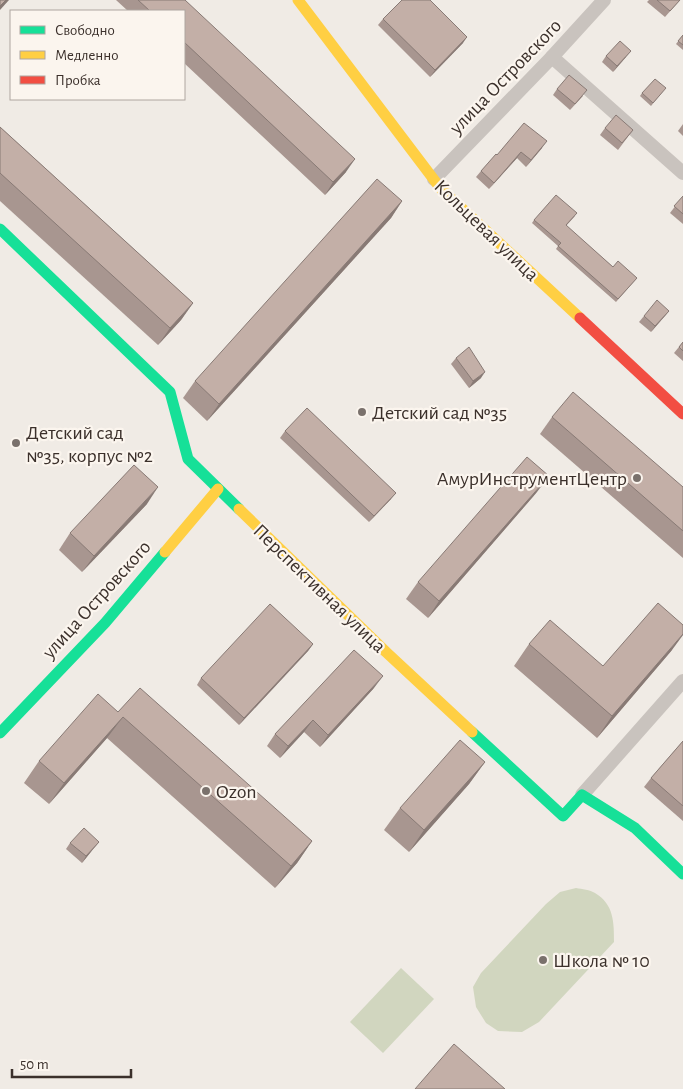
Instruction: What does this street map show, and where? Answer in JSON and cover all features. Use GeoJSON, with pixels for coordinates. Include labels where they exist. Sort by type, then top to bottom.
{"type":"FeatureCollection","features":[{"type":"Feature","properties":{"kind":"street","name":"Кольцевая улица"},"geometry":{"type":"LineString","coordinates":[[298,0],[441,188],[683,414]]}},
{"type":"Feature","properties":{"kind":"street","name":"улица Островского"},"geometry":{"type":"LineString","coordinates":[[434,179],[552,57],[604,0]]}},
{"type":"Feature","properties":{"kind":"street"},"geometry":{"type":"LineString","coordinates":[[552,57],[683,173]]}},
{"type":"Feature","properties":{"kind":"street","name":"Перспективная улица"},"geometry":{"type":"LineString","coordinates":[[0,230],[170,392],[188,459],[218,489],[386,652],[563,816],[582,795]]}},
{"type":"Feature","properties":{"kind":"street","name":"улица Островского"},"geometry":{"type":"LineString","coordinates":[[0,733],[105,623],[218,489]]}},
{"type":"Feature","properties":{"kind":"street"},"geometry":{"type":"LineString","coordinates":[[683,681],[582,795],[635,828],[683,874]]}},
{"type":"Feature","properties":{"kind":"green space"},"geometry":{"type":"Polygon","coordinates":[[[576,888],[593,892],[606,903],[612,915],[614,942],[539,1022],[522,1032],[498,1031],[486,1023],[476,1007],[473,987],[481,973],[546,904],[560,892],[576,888]]]}},
{"type":"Feature","properties":{"kind":"green space"},"geometry":{"type":"Polygon","coordinates":[[[401,968],[434,999],[383,1053],[350,1022],[401,968]]]}},
{"type":"Feature","properties":{"kind":"building"},"geometry":{"type":"Polygon","coordinates":[[[0,0],[6,0],[0,6],[0,0]]]}},
{"type":"Feature","properties":{"kind":"building"},"geometry":{"type":"Polygon","coordinates":[[[138,0],[185,0],[355,159],[333,182],[185,43],[185,10],[149,10],[138,0]]]}},
{"type":"Feature","properties":{"kind":"building"},"geometry":{"type":"Polygon","coordinates":[[[402,0],[430,0],[467,37],[435,70],[383,19],[402,0]]]}},
{"type":"Feature","properties":{"kind":"building"},"geometry":{"type":"Polygon","coordinates":[[[657,0],[680,0],[670,11],[657,0]]]}},
{"type":"Feature","properties":{"kind":"building"},"geometry":{"type":"Polygon","coordinates":[[[683,35],[683,45],[678,41],[683,35]]]}},
{"type":"Feature","properties":{"kind":"building"},"geometry":{"type":"Polygon","coordinates":[[[620,41],[631,51],[617,66],[606,56],[620,41]]]}},
{"type":"Feature","properties":{"kind":"building"},"geometry":{"type":"Polygon","coordinates":[[[569,75],[587,90],[575,104],[557,89],[569,75]]]}},
{"type":"Feature","properties":{"kind":"building"},"geometry":{"type":"Polygon","coordinates":[[[655,79],[666,88],[653,103],[642,93],[655,79]]]}},
{"type":"Feature","properties":{"kind":"building"},"geometry":{"type":"Polygon","coordinates":[[[616,115],[633,130],[622,143],[605,128],[616,115]]]}},
{"type":"Feature","properties":{"kind":"building"},"geometry":{"type":"Polygon","coordinates":[[[524,123],[547,141],[531,160],[521,152],[494,183],[481,171],[524,123]]]}},
{"type":"Feature","properties":{"kind":"building"},"geometry":{"type":"Polygon","coordinates":[[[0,127],[193,303],[170,328],[0,173],[0,127]]]}},
{"type":"Feature","properties":{"kind":"building"},"geometry":{"type":"Polygon","coordinates":[[[377,179],[402,201],[219,404],[195,381],[377,179]]]}},
{"type":"Feature","properties":{"kind":"building"},"geometry":{"type":"Polygon","coordinates":[[[556,195],[577,213],[566,225],[613,267],[618,261],[637,278],[618,299],[558,246],[561,243],[534,220],[556,195]]]}},
{"type":"Feature","properties":{"kind":"building"},"geometry":{"type":"Polygon","coordinates":[[[683,196],[683,214],[674,206],[683,196]]]}},
{"type":"Feature","properties":{"kind":"building"},"geometry":{"type":"Polygon","coordinates":[[[657,300],[669,311],[655,326],[644,316],[657,300]]]}},
{"type":"Feature","properties":{"kind":"building"},"geometry":{"type":"Polygon","coordinates":[[[683,342],[683,351],[679,347],[683,342]]]}},
{"type":"Feature","properties":{"kind":"building"},"geometry":{"type":"Polygon","coordinates":[[[469,347],[485,372],[473,381],[456,358],[469,347]]]}},
{"type":"Feature","properties":{"kind":"building"},"geometry":{"type":"Polygon","coordinates":[[[573,392],[683,487],[683,531],[552,417],[573,392]]]}},
{"type":"Feature","properties":{"kind":"building"},"geometry":{"type":"Polygon","coordinates":[[[307,408],[396,493],[374,516],[285,431],[307,408]]]}},
{"type":"Feature","properties":{"kind":"building"},"geometry":{"type":"Polygon","coordinates":[[[527,457],[549,476],[439,601],[418,582],[527,457]]]}},
{"type":"Feature","properties":{"kind":"building"},"geometry":{"type":"Polygon","coordinates":[[[134,465],[158,487],[94,556],[70,533],[134,465]]]}},
{"type":"Feature","properties":{"kind":"building"},"geometry":{"type":"Polygon","coordinates":[[[658,603],[683,625],[683,634],[612,716],[529,644],[550,620],[603,666],[658,603]]]}},
{"type":"Feature","properties":{"kind":"building"},"geometry":{"type":"Polygon","coordinates":[[[270,604],[313,644],[244,718],[201,678],[270,604]]]}},
{"type":"Feature","properties":{"kind":"building"},"geometry":{"type":"Polygon","coordinates":[[[354,650],[383,676],[328,735],[313,720],[288,746],[275,734],[354,650]]]}},
{"type":"Feature","properties":{"kind":"building"},"geometry":{"type":"Polygon","coordinates":[[[140,688],[312,841],[291,866],[123,717],[64,783],[39,761],[98,694],[118,712],[140,688]]]}},
{"type":"Feature","properties":{"kind":"building"},"geometry":{"type":"Polygon","coordinates":[[[460,740],[485,762],[424,830],[400,808],[460,740]]]}},
{"type":"Feature","properties":{"kind":"building"},"geometry":{"type":"Polygon","coordinates":[[[683,741],[683,806],[651,778],[683,741]]]}},
{"type":"Feature","properties":{"kind":"building"},"geometry":{"type":"Polygon","coordinates":[[[84,828],[99,842],[86,856],[70,843],[84,828]]]}},
{"type":"Feature","properties":{"kind":"building"},"geometry":{"type":"Polygon","coordinates":[[[454,1044],[505,1089],[415,1089],[454,1044]]]}},
{"type":"Feature","properties":{"kind":"traffic: fast"},"geometry":{"type":"LineString","coordinates":[[0,229],[170,392],[188,459],[239,509]]}},
{"type":"Feature","properties":{"kind":"traffic: fast"},"geometry":{"type":"LineString","coordinates":[[0,733],[105,623],[165,552]]}},
{"type":"Feature","properties":{"kind":"traffic: fast"},"geometry":{"type":"LineString","coordinates":[[472,732],[563,816],[582,795],[635,828],[683,874]]}},
{"type":"Feature","properties":{"kind":"traffic: slow"},"geometry":{"type":"LineString","coordinates":[[298,0],[441,189],[580,318]]}},
{"type":"Feature","properties":{"kind":"traffic: slow"},"geometry":{"type":"LineString","coordinates":[[165,552],[218,489]]}},
{"type":"Feature","properties":{"kind":"traffic: slow"},"geometry":{"type":"LineString","coordinates":[[239,509],[386,652],[472,732]]}},
{"type":"Feature","properties":{"kind":"traffic: jam"},"geometry":{"type":"LineString","coordinates":[[580,318],[683,414]]}},
{"type":"Feature","properties":{"kind":"place","name":"Детский сад №35"},"geometry":{"type":"Point","coordinates":[362,412]}},
{"type":"Feature","properties":{"kind":"place","name":"Детский сад №35, корпус №2"},"geometry":{"type":"Point","coordinates":[16,443]}},
{"type":"Feature","properties":{"kind":"place","name":"АмурИнструментЦентр"},"geometry":{"type":"Point","coordinates":[637,478]}},
{"type":"Feature","properties":{"kind":"place","name":"Ozon"},"geometry":{"type":"Point","coordinates":[206,791]}},
{"type":"Feature","properties":{"kind":"place","name":"Школа № 10"},"geometry":{"type":"Point","coordinates":[543,960]}}]}
